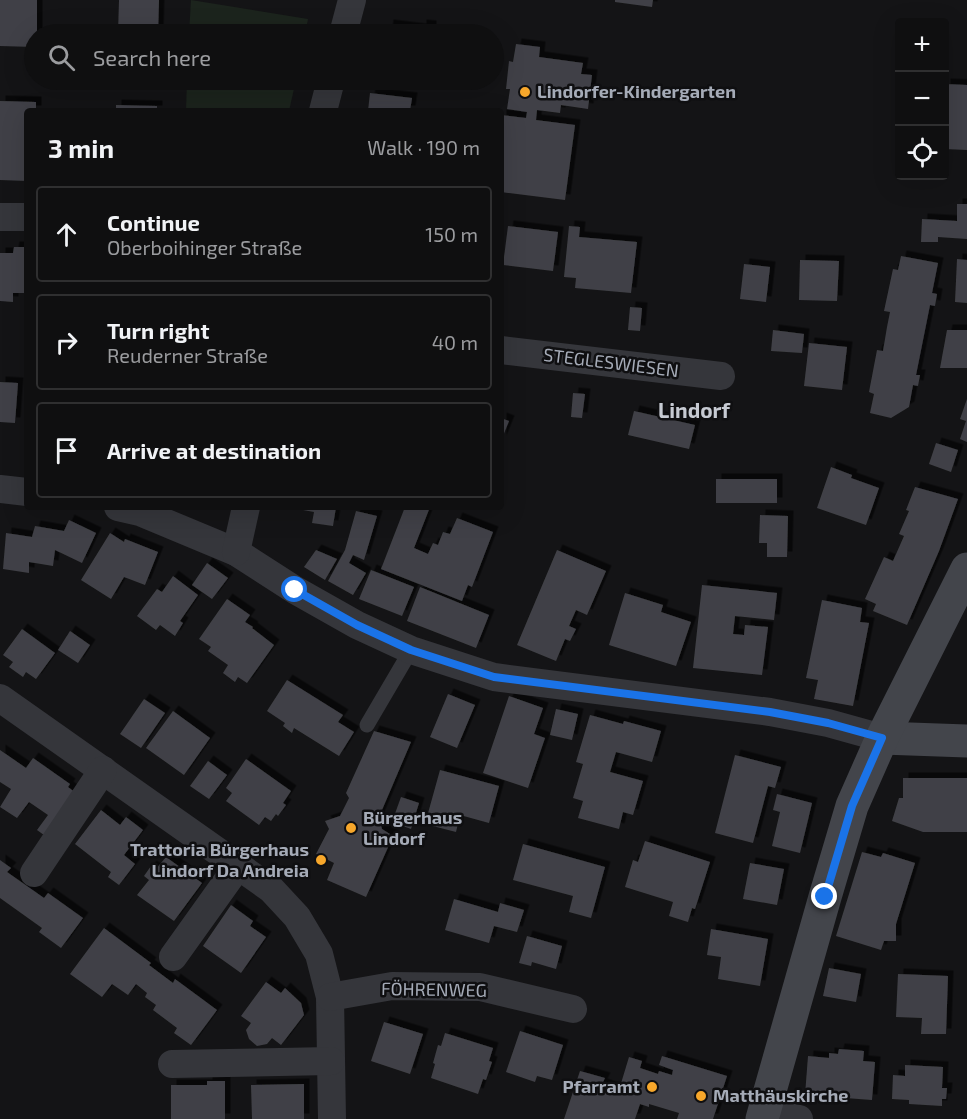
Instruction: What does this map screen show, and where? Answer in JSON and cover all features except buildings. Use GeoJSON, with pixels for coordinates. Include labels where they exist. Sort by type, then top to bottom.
{"type":"FeatureCollection","features":[{"type":"Feature","properties":{"kind":"street"},"geometry":{"type":"LineString","coordinates":[[346,24],[352,0]]}},
{"type":"Feature","properties":{"kind":"street"},"geometry":{"type":"LineString","coordinates":[[324,108],[328,90]]}},
{"type":"Feature","properties":{"kind":"street"},"geometry":{"type":"LineString","coordinates":[[0,216],[24,217]]}},
{"type":"Feature","properties":{"kind":"street","name":"STEGLESWIESEN"},"geometry":{"type":"LineString","coordinates":[[504,350],[721,376]]}},
{"type":"Feature","properties":{"kind":"street"},"geometry":{"type":"LineString","coordinates":[[0,489],[24,492]]}},
{"type":"Feature","properties":{"kind":"street"},"geometry":{"type":"LineString","coordinates":[[131,510],[236,552],[346,619],[411,650],[494,677],[770,712],[828,723],[882,738],[967,741]]}},
{"type":"Feature","properties":{"kind":"street"},"geometry":{"type":"LineString","coordinates":[[236,552],[245,510]]}},
{"type":"Feature","properties":{"kind":"street"},"geometry":{"type":"LineString","coordinates":[[799,1119],[763,1116],[852,806],[882,738],[967,569]]}},
{"type":"Feature","properties":{"kind":"street"},"geometry":{"type":"LineString","coordinates":[[0,698],[271,889],[297,917],[319,954],[330,997],[332,1119]]}},
{"type":"Feature","properties":{"kind":"street"},"geometry":{"type":"LineString","coordinates":[[34,873],[103,770]]}},
{"type":"Feature","properties":{"kind":"street"},"geometry":{"type":"LineString","coordinates":[[173,957],[238,866]]}},
{"type":"Feature","properties":{"kind":"street","name":"FÖHRENWEG"},"geometry":{"type":"LineString","coordinates":[[330,997],[392,986],[480,987],[573,1009]]}},
{"type":"Feature","properties":{"kind":"street"},"geometry":{"type":"LineString","coordinates":[[172,1064],[331,1061]]}},
{"type":"Feature","properties":{"kind":"lane"},"geometry":{"type":"LineString","coordinates":[[367,725],[411,650]]}},
{"type":"Feature","properties":{"kind":"shaded area"},"geometry":{"type":"Polygon","coordinates":[[[191,0],[308,19],[307,24],[190,24],[191,0]]]}},
{"type":"Feature","properties":{"kind":"shaded area"},"geometry":{"type":"Polygon","coordinates":[[[187,90],[294,90],[290,108],[186,108],[187,90]]]}},
{"type":"Feature","properties":{"kind":"place","name":"Lindorfer-Kindergarten"},"geometry":{"type":"Point","coordinates":[525,92]}},
{"type":"Feature","properties":{"kind":"place","name":"Bürgerhaus Lindorf"},"geometry":{"type":"Point","coordinates":[351,828]}},
{"type":"Feature","properties":{"kind":"place","name":"Trattoria Bürgerhaus Lindorf Da Andreia"},"geometry":{"type":"Point","coordinates":[321,860]}},
{"type":"Feature","properties":{"kind":"place","name":"Pfarramt"},"geometry":{"type":"Point","coordinates":[652,1087]}},
{"type":"Feature","properties":{"kind":"place","name":"Matthäuskirche"},"geometry":{"type":"Point","coordinates":[701,1096]}},
{"type":"Feature","properties":{"kind":"district","name":"Lindorf"},"geometry":{"type":"Point","coordinates":[694,411]}},
{"type":"Feature","properties":{"kind":"route"},"geometry":{"type":"LineString","coordinates":[[295,590],[357,625],[411,650],[494,677],[770,712],[828,723],[882,738],[852,806],[825,897]]}}]}
